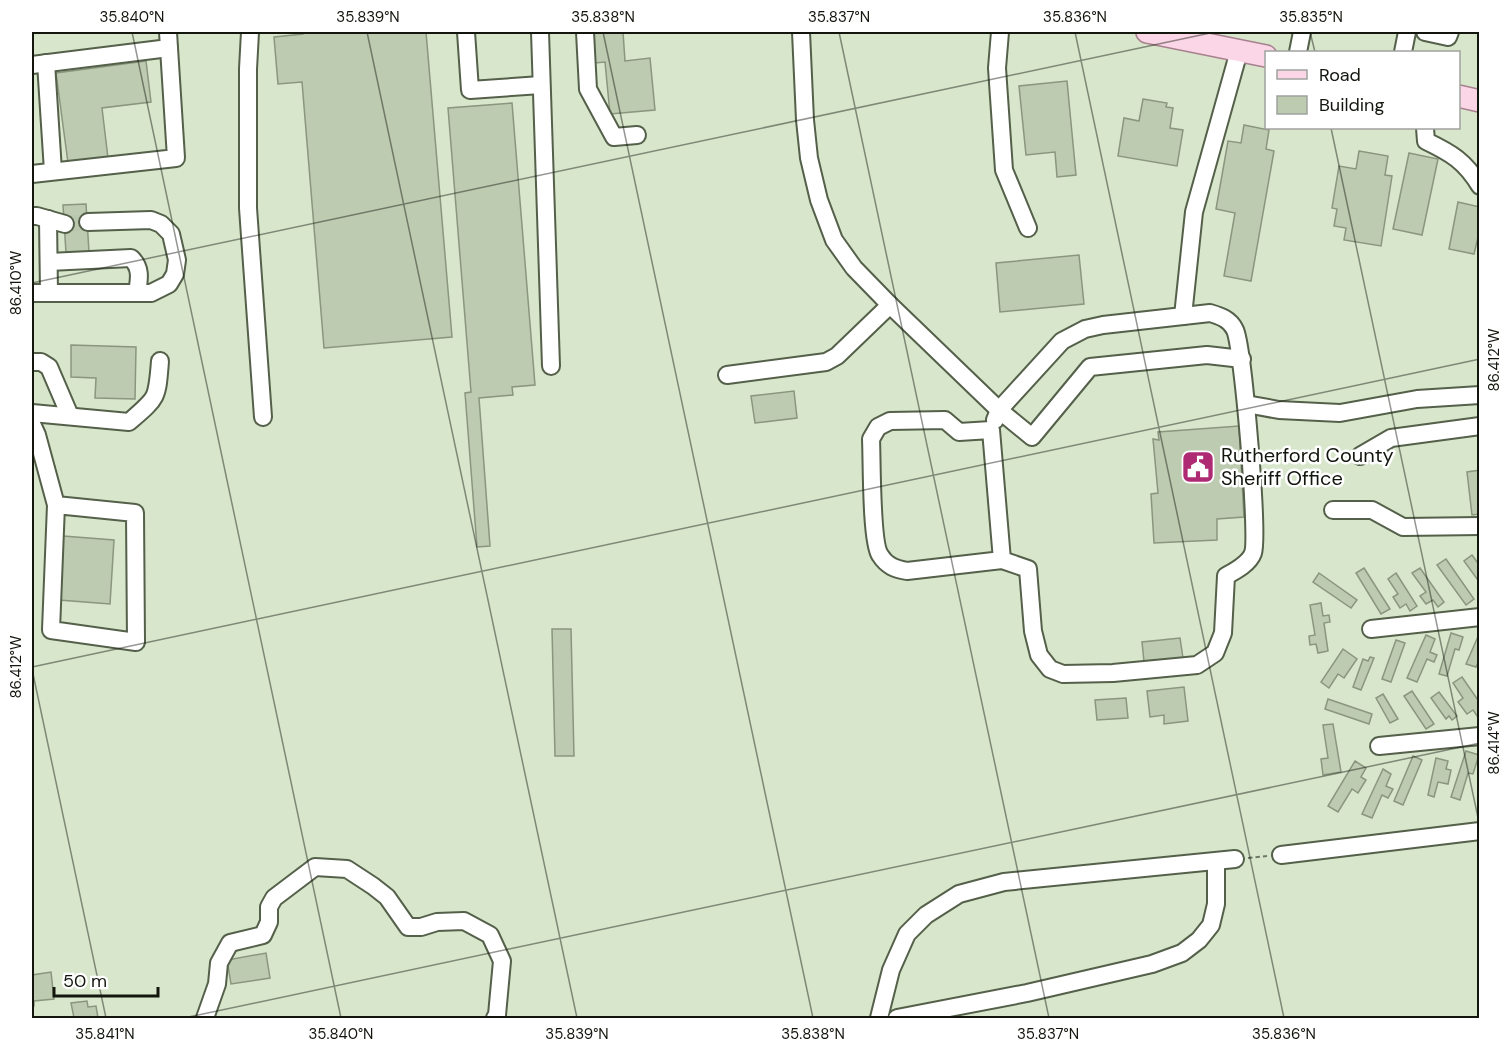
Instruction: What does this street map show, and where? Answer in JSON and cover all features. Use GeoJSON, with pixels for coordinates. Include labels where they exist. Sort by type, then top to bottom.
{"type":"FeatureCollection","features":[{"type":"Feature","properties":{"kind":"main road"},"geometry":{"type":"LineString","coordinates":[[1150,32],[1208,37],[1239,51],[1265,56]]}},
{"type":"Feature","properties":{"kind":"main road"},"geometry":{"type":"LineString","coordinates":[[1460,96],[1479,100]]}},
{"type":"Feature","properties":{"kind":"street"},"geometry":{"type":"LineString","coordinates":[[250,32],[249,208],[263,417]]}},
{"type":"Feature","properties":{"kind":"street"},"geometry":{"type":"LineString","coordinates":[[466,32],[470,90],[541,85]]}},
{"type":"Feature","properties":{"kind":"street"},"geometry":{"type":"LineString","coordinates":[[540,32],[551,366]]}},
{"type":"Feature","properties":{"kind":"street"},"geometry":{"type":"LineString","coordinates":[[585,32],[588,89],[600,113],[614,137],[637,135]]}},
{"type":"Feature","properties":{"kind":"street"},"geometry":{"type":"LineString","coordinates":[[801,32],[809,158],[819,200],[834,240],[854,268],[890,305],[999,410],[1032,437],[1090,367],[1207,355],[1242,359]]}},
{"type":"Feature","properties":{"kind":"street"},"geometry":{"type":"LineString","coordinates":[[1000,32],[997,68],[1004,170],[1028,228]]}},
{"type":"Feature","properties":{"kind":"street"},"geometry":{"type":"LineString","coordinates":[[1298,51],[1302,32]]}},
{"type":"Feature","properties":{"kind":"street"},"geometry":{"type":"LineString","coordinates":[[1403,51],[1407,32]]}},
{"type":"Feature","properties":{"kind":"street"},"geometry":{"type":"LineString","coordinates":[[1425,32],[1448,37],[1450,32]]}},
{"type":"Feature","properties":{"kind":"street"},"geometry":{"type":"LineString","coordinates":[[32,174],[176,158],[168,40],[39,64],[53,171]]}},
{"type":"Feature","properties":{"kind":"street"},"geometry":{"type":"LineString","coordinates":[[1183,316],[1194,212],[1239,51]]}},
{"type":"Feature","properties":{"kind":"street"},"geometry":{"type":"LineString","coordinates":[[1425,129],[1426,141],[1454,154],[1472,173],[1479,186]]}},
{"type":"Feature","properties":{"kind":"street"},"geometry":{"type":"LineString","coordinates":[[49,293],[49,262],[40,218],[65,224]]}},
{"type":"Feature","properties":{"kind":"street"},"geometry":{"type":"LineString","coordinates":[[32,293],[138,287],[151,293],[170,284],[175,274],[177,260],[171,234],[161,224],[151,220],[88,222]]}},
{"type":"Feature","properties":{"kind":"street"},"geometry":{"type":"LineString","coordinates":[[49,262],[131,258],[139,270],[138,287]]}},
{"type":"Feature","properties":{"kind":"street"},"geometry":{"type":"LineString","coordinates":[[727,375],[826,362],[837,356],[890,305]]}},
{"type":"Feature","properties":{"kind":"street"},"geometry":{"type":"LineString","coordinates":[[991,430],[960,432],[945,420],[890,422],[878,427],[871,439],[875,530],[879,554],[891,568],[906,571],[1002,560],[1028,569],[1034,631],[1039,655],[1050,669],[1063,674],[1113,674],[1197,665],[1215,653],[1223,633],[1226,576],[1242,567],[1253,554],[1254,521],[1246,404],[1242,359],[1235,329],[1224,317],[1210,313],[1103,325],[1084,329],[1062,341],[999,410],[991,430],[1002,560]]}},
{"type":"Feature","properties":{"kind":"street"},"geometry":{"type":"LineString","coordinates":[[32,412],[129,422],[149,405],[157,394],[160,361]]}},
{"type":"Feature","properties":{"kind":"street"},"geometry":{"type":"LineString","coordinates":[[32,362],[41,362],[49,368],[70,416]]}},
{"type":"Feature","properties":{"kind":"street"},"geometry":{"type":"LineString","coordinates":[[1246,404],[1279,410],[1340,412],[1417,399],[1479,394]]}},
{"type":"Feature","properties":{"kind":"street"},"geometry":{"type":"LineString","coordinates":[[32,424],[56,505],[51,630],[136,642],[135,513],[56,505]]}},
{"type":"Feature","properties":{"kind":"street"},"geometry":{"type":"LineString","coordinates":[[1360,456],[1391,438],[1479,426]]}},
{"type":"Feature","properties":{"kind":"street"},"geometry":{"type":"LineString","coordinates":[[1333,510],[1372,510],[1403,527],[1479,526]]}},
{"type":"Feature","properties":{"kind":"street"},"geometry":{"type":"LineString","coordinates":[[1371,629],[1479,617]]}},
{"type":"Feature","properties":{"kind":"street"},"geometry":{"type":"LineString","coordinates":[[1379,746],[1479,736]]}},
{"type":"Feature","properties":{"kind":"street"},"geometry":{"type":"LineString","coordinates":[[1281,855],[1479,831]]}},
{"type":"Feature","properties":{"kind":"street"},"geometry":{"type":"LineString","coordinates":[[879,1018],[891,970],[907,934],[926,915],[959,894],[1004,882],[1235,859]]}},
{"type":"Feature","properties":{"kind":"street"},"geometry":{"type":"LineString","coordinates":[[897,1018],[1027,993],[1152,964],[1182,953],[1199,940],[1210,925],[1216,904],[1216,862]]}},
{"type":"Feature","properties":{"kind":"street"},"geometry":{"type":"LineString","coordinates":[[205,1018],[217,984],[219,963],[230,943],[263,935],[268,922],[269,907],[274,898],[315,867],[347,869],[387,897],[408,927],[421,927],[437,922],[464,921],[490,935],[502,961],[495,1018]]}},
{"type":"Feature","properties":{"kind":"path"},"geometry":{"type":"LineString","coordinates":[[1235,859],[1281,855]]}},
{"type":"Feature","properties":{"kind":"building"},"geometry":{"type":"Polygon","coordinates":[[[303,32],[426,32],[452,337],[324,348],[302,82],[278,84],[274,37],[303,34],[303,32]]]}},
{"type":"Feature","properties":{"kind":"building"},"geometry":{"type":"Polygon","coordinates":[[[623,32],[625,61],[650,58],[655,110],[610,114],[605,62],[595,63],[592,33],[623,32]]]}},
{"type":"Feature","properties":{"kind":"building"},"geometry":{"type":"Polygon","coordinates":[[[146,61],[151,102],[102,108],[108,158],[68,163],[56,73],[146,61]]]}},
{"type":"Feature","properties":{"kind":"building"},"geometry":{"type":"Polygon","coordinates":[[[1067,81],[1076,175],[1057,177],[1055,152],[1026,155],[1019,86],[1067,81]]]}},
{"type":"Feature","properties":{"kind":"building"},"geometry":{"type":"Polygon","coordinates":[[[1143,99],[1167,103],[1166,107],[1173,108],[1170,128],[1183,130],[1177,166],[1118,156],[1124,118],[1139,121],[1143,99]]]}},
{"type":"Feature","properties":{"kind":"building"},"geometry":{"type":"Polygon","coordinates":[[[512,103],[535,385],[512,387],[513,395],[479,398],[490,546],[477,547],[465,393],[471,392],[448,108],[512,103]]]}},
{"type":"Feature","properties":{"kind":"building"},"geometry":{"type":"Polygon","coordinates":[[[1244,125],[1269,130],[1266,149],[1274,151],[1251,281],[1224,276],[1235,213],[1216,209],[1228,141],[1241,143],[1244,125]]]}},
{"type":"Feature","properties":{"kind":"building"},"geometry":{"type":"Polygon","coordinates":[[[1359,151],[1388,156],[1385,175],[1392,176],[1381,246],[1344,240],[1346,228],[1334,226],[1337,209],[1332,208],[1339,166],[1356,169],[1359,151]]]}},
{"type":"Feature","properties":{"kind":"building"},"geometry":{"type":"Polygon","coordinates":[[[1409,153],[1438,159],[1422,235],[1393,229],[1409,153]]]}},
{"type":"Feature","properties":{"kind":"building"},"geometry":{"type":"Polygon","coordinates":[[[1458,202],[1480,207],[1480,229],[1474,254],[1449,249],[1458,202]]]}},
{"type":"Feature","properties":{"kind":"building"},"geometry":{"type":"Polygon","coordinates":[[[86,204],[89,252],[66,253],[63,205],[86,204]]]}},
{"type":"Feature","properties":{"kind":"building"},"geometry":{"type":"Polygon","coordinates":[[[1079,255],[1084,304],[1000,312],[996,263],[1079,255]]]}},
{"type":"Feature","properties":{"kind":"building"},"geometry":{"type":"Polygon","coordinates":[[[71,345],[136,347],[135,399],[95,398],[96,378],[71,377],[71,345]]]}},
{"type":"Feature","properties":{"kind":"building"},"geometry":{"type":"Polygon","coordinates":[[[794,391],[797,418],[755,423],[751,396],[794,391]]]}},
{"type":"Feature","properties":{"kind":"building","name":"Rutherford County Sheriff Office"},"geometry":{"type":"Polygon","coordinates":[[[1239,426],[1244,517],[1217,519],[1217,540],[1154,543],[1151,494],[1158,493],[1153,439],[1159,440],[1158,432],[1239,426]]]}},
{"type":"Feature","properties":{"kind":"building"},"geometry":{"type":"Polygon","coordinates":[[[1480,470],[1480,514],[1472,515],[1467,472],[1480,470]]]}},
{"type":"Feature","properties":{"kind":"building"},"geometry":{"type":"Polygon","coordinates":[[[63,536],[114,540],[110,604],[59,600],[63,536]]]}},
{"type":"Feature","properties":{"kind":"building"},"geometry":{"type":"Polygon","coordinates":[[[1472,555],[1480,566],[1480,583],[1464,561],[1472,555]]]}},
{"type":"Feature","properties":{"kind":"building"},"geometry":{"type":"Polygon","coordinates":[[[1446,559],[1474,599],[1466,605],[1437,565],[1446,559]]]}},
{"type":"Feature","properties":{"kind":"building"},"geometry":{"type":"Polygon","coordinates":[[[1364,568],[1390,609],[1381,614],[1356,573],[1364,568]]]}},
{"type":"Feature","properties":{"kind":"building"},"geometry":{"type":"Polygon","coordinates":[[[1420,568],[1444,602],[1438,607],[1433,600],[1426,604],[1420,596],[1426,592],[1412,573],[1420,568]]]}},
{"type":"Feature","properties":{"kind":"building"},"geometry":{"type":"Polygon","coordinates":[[[1319,573],[1357,600],[1351,608],[1313,582],[1319,573]]]}},
{"type":"Feature","properties":{"kind":"building"},"geometry":{"type":"Polygon","coordinates":[[[1396,573],[1417,606],[1410,611],[1406,604],[1400,608],[1393,597],[1398,594],[1388,579],[1396,573]]]}},
{"type":"Feature","properties":{"kind":"building"},"geometry":{"type":"Polygon","coordinates":[[[1321,603],[1323,616],[1329,615],[1330,622],[1324,623],[1328,651],[1318,653],[1316,644],[1310,645],[1309,636],[1315,635],[1310,605],[1321,603]]]}},
{"type":"Feature","properties":{"kind":"building"},"geometry":{"type":"Polygon","coordinates":[[[552,629],[571,629],[574,756],[555,756],[552,629]]]}},
{"type":"Feature","properties":{"kind":"building"},"geometry":{"type":"Polygon","coordinates":[[[1480,632],[1480,658],[1476,667],[1466,664],[1480,632]]]}},
{"type":"Feature","properties":{"kind":"building"},"geometry":{"type":"Polygon","coordinates":[[[1451,633],[1463,637],[1459,650],[1455,649],[1447,676],[1439,674],[1451,633]]]}},
{"type":"Feature","properties":{"kind":"building"},"geometry":{"type":"Polygon","coordinates":[[[1426,635],[1435,639],[1430,652],[1437,655],[1434,662],[1427,659],[1417,682],[1407,678],[1426,635]]]}},
{"type":"Feature","properties":{"kind":"building"},"geometry":{"type":"Polygon","coordinates":[[[1180,638],[1183,658],[1144,662],[1142,642],[1180,638]]]}},
{"type":"Feature","properties":{"kind":"building"},"geometry":{"type":"Polygon","coordinates":[[[1396,640],[1405,643],[1391,682],[1382,679],[1396,640]]]}},
{"type":"Feature","properties":{"kind":"building"},"geometry":{"type":"Polygon","coordinates":[[[1343,649],[1357,659],[1344,678],[1338,674],[1329,688],[1321,682],[1343,649]]]}},
{"type":"Feature","properties":{"kind":"building"},"geometry":{"type":"Polygon","coordinates":[[[1370,657],[1374,658],[1361,690],[1353,687],[1363,659],[1368,661],[1370,657]]]}},
{"type":"Feature","properties":{"kind":"building"},"geometry":{"type":"Polygon","coordinates":[[[1462,677],[1480,703],[1480,720],[1473,710],[1467,714],[1458,702],[1463,698],[1453,683],[1462,677]]]}},
{"type":"Feature","properties":{"kind":"building"},"geometry":{"type":"Polygon","coordinates":[[[1184,687],[1188,721],[1164,724],[1164,715],[1150,717],[1147,691],[1184,687]]]}},
{"type":"Feature","properties":{"kind":"building"},"geometry":{"type":"Polygon","coordinates":[[[1412,691],[1434,724],[1426,729],[1404,696],[1412,691]]]}},
{"type":"Feature","properties":{"kind":"building"},"geometry":{"type":"Polygon","coordinates":[[[1439,692],[1457,716],[1452,720],[1449,716],[1446,719],[1431,698],[1439,692]]]}},
{"type":"Feature","properties":{"kind":"building"},"geometry":{"type":"Polygon","coordinates":[[[1383,694],[1398,719],[1390,723],[1376,698],[1383,694]]]}},
{"type":"Feature","properties":{"kind":"building"},"geometry":{"type":"Polygon","coordinates":[[[1126,698],[1128,718],[1097,720],[1095,700],[1126,698]]]}},
{"type":"Feature","properties":{"kind":"building"},"geometry":{"type":"Polygon","coordinates":[[[1328,699],[1372,714],[1369,724],[1325,709],[1328,699]]]}},
{"type":"Feature","properties":{"kind":"building"},"geometry":{"type":"Polygon","coordinates":[[[1333,724],[1341,772],[1323,775],[1321,759],[1328,758],[1323,725],[1333,724]]]}},
{"type":"Feature","properties":{"kind":"building"},"geometry":{"type":"Polygon","coordinates":[[[1466,751],[1479,755],[1473,774],[1468,773],[1460,800],[1451,797],[1466,751]]]}},
{"type":"Feature","properties":{"kind":"building"},"geometry":{"type":"Polygon","coordinates":[[[1413,756],[1422,760],[1403,805],[1394,801],[1413,756]]]}},
{"type":"Feature","properties":{"kind":"building"},"geometry":{"type":"Polygon","coordinates":[[[1436,758],[1448,761],[1446,769],[1451,770],[1448,784],[1438,782],[1434,797],[1428,795],[1436,758]]]}},
{"type":"Feature","properties":{"kind":"building"},"geometry":{"type":"Polygon","coordinates":[[[1355,761],[1366,768],[1361,777],[1366,780],[1358,793],[1352,789],[1338,812],[1328,806],[1355,761]]]}},
{"type":"Feature","properties":{"kind":"building"},"geometry":{"type":"Polygon","coordinates":[[[1383,769],[1391,774],[1386,786],[1393,789],[1388,798],[1382,795],[1372,818],[1362,814],[1383,769]]]}},
{"type":"Feature","properties":{"kind":"building"},"geometry":{"type":"Polygon","coordinates":[[[266,953],[270,978],[231,984],[227,960],[266,953]]]}},
{"type":"Feature","properties":{"kind":"building"},"geometry":{"type":"Polygon","coordinates":[[[51,972],[54,999],[34,1001],[34,1006],[32,1006],[32,975],[51,972]]]}},
{"type":"Feature","properties":{"kind":"building"},"geometry":{"type":"Polygon","coordinates":[[[87,1001],[88,1007],[96,1006],[98,1018],[74,1018],[71,1003],[87,1001]]]}},
{"type":"Feature","properties":{"kind":"tunnel"},"geometry":{"type":"LineString","coordinates":[[65,224],[88,222]]}},
{"type":"Feature","properties":{"kind":"place","name":"Rutherford County Sheriff Office"},"geometry":{"type":"Point","coordinates":[1198,467]}}]}
